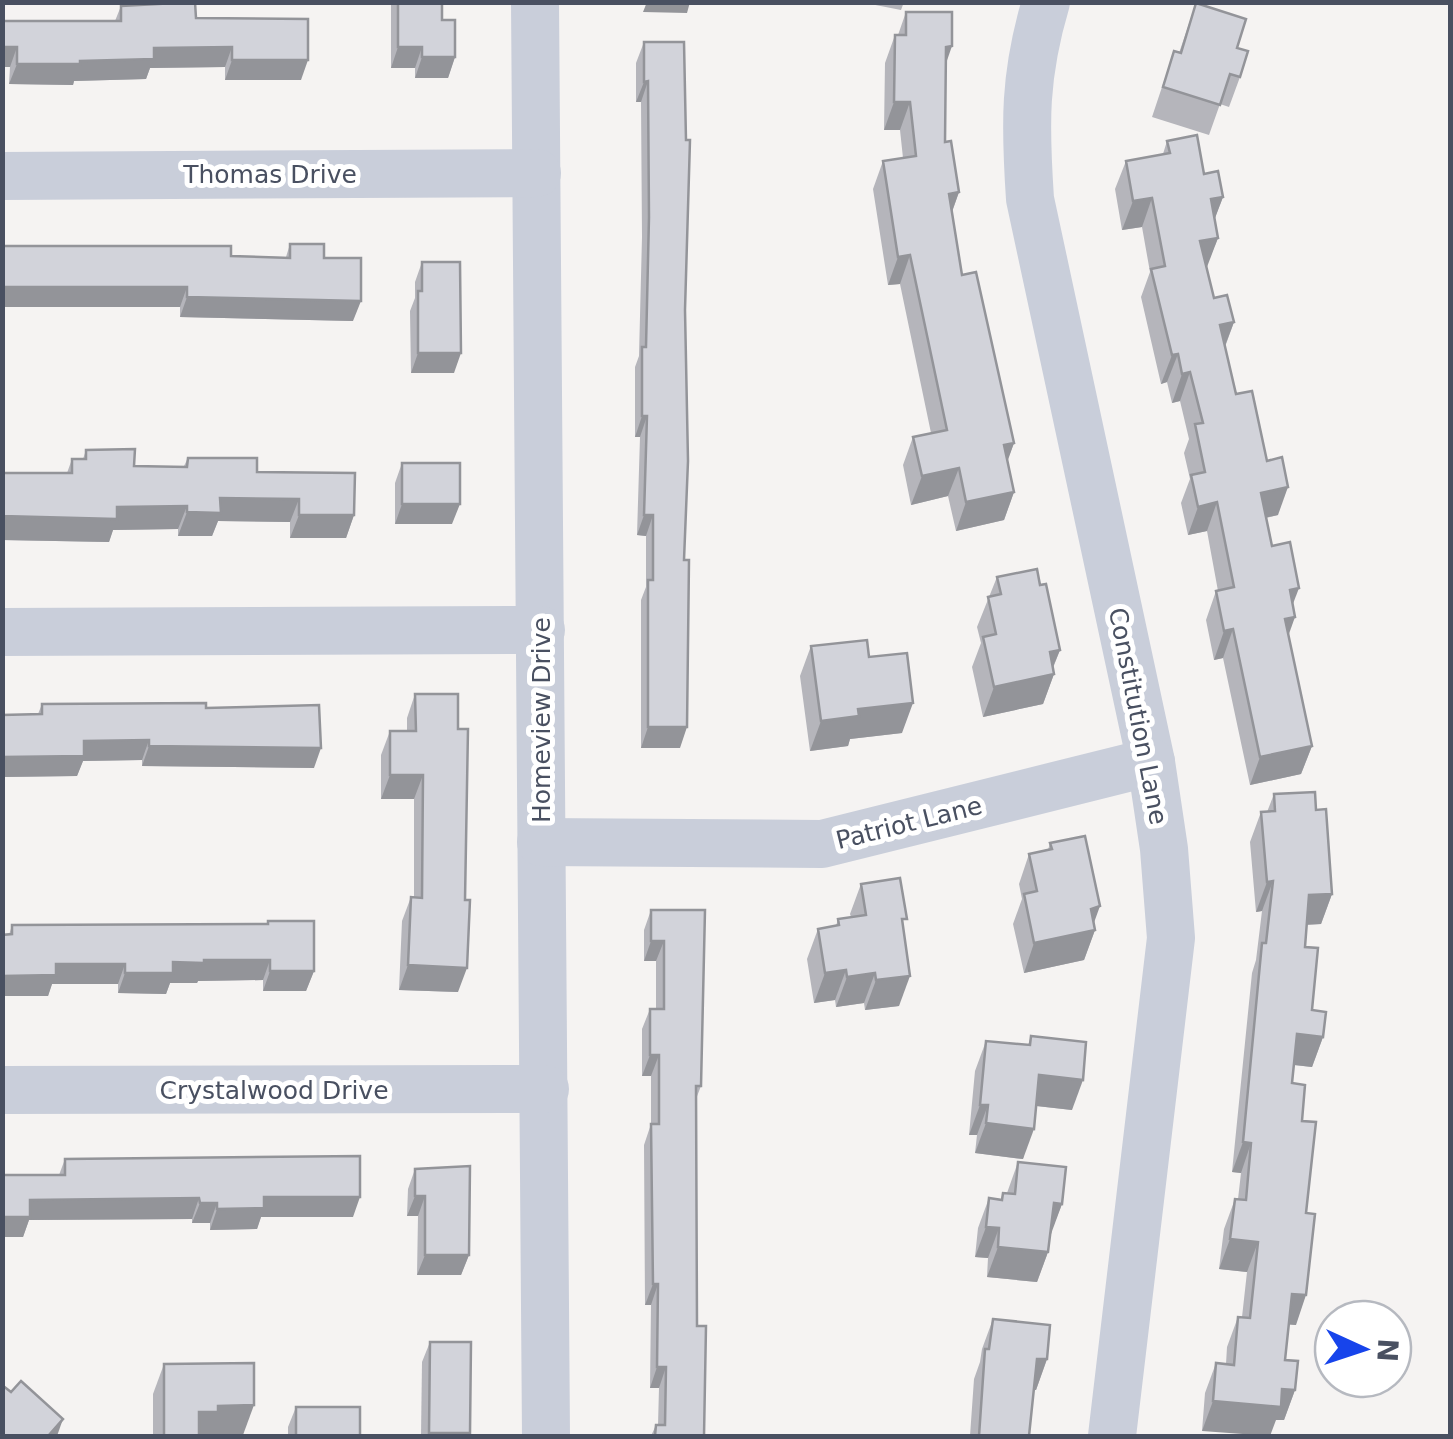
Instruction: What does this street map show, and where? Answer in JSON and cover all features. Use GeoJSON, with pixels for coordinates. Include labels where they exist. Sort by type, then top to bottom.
{"type":"FeatureCollection","features":[{"type":"Feature","properties":{"kind":"street","name":"Homeview Drive"},"geometry":{"type":"LineString","coordinates":[[536,2],[546,1436]]}},
{"type":"Feature","properties":{"kind":"street","name":"Constitution Lane"},"geometry":{"type":"LineString","coordinates":[[1046,2],[1031,51],[1025,123],[1030,200],[1151,762],[1164,849],[1170,938],[1112,1436]]}},
{"type":"Feature","properties":{"kind":"street","name":"Thomas Drive"},"geometry":{"type":"LineString","coordinates":[[2,176],[537,173]]}},
{"type":"Feature","properties":{"kind":"street"},"geometry":{"type":"LineString","coordinates":[[2,632],[541,630]]}},
{"type":"Feature","properties":{"kind":"street","name":"Patriot Lane"},"geometry":{"type":"LineString","coordinates":[[542,842],[822,844],[1151,762]]}},
{"type":"Feature","properties":{"kind":"street","name":"Crystalwood Drive"},"geometry":{"type":"LineString","coordinates":[[2,1090],[545,1089]]}},
{"type":"Feature","properties":{"kind":"building"},"geometry":{"type":"Polygon","coordinates":[[[195,2],[196,18],[308,19],[308,60],[232,60],[232,47],[154,48],[154,59],[17,64],[17,47],[2,47],[2,21],[121,21],[121,6],[195,2]]]}},
{"type":"Feature","properties":{"kind":"building"},"geometry":{"type":"Polygon","coordinates":[[[398,2],[442,2],[442,20],[455,20],[455,57],[422,57],[422,47],[398,47],[398,2]]]}},
{"type":"Feature","properties":{"kind":"building"},"geometry":{"type":"Polygon","coordinates":[[[1196,3],[1246,19],[1237,48],[1248,51],[1240,77],[1230,74],[1220,105],[1163,87],[1174,51],[1181,53],[1196,3]]]}},
{"type":"Feature","properties":{"kind":"building"},"geometry":{"type":"Polygon","coordinates":[[[906,12],[952,12],[952,46],[946,47],[945,142],[951,141],[959,192],[949,194],[962,275],[976,272],[1014,443],[1004,445],[1014,492],[966,502],[959,468],[922,476],[913,437],[947,430],[910,255],[898,257],[883,161],[916,156],[910,102],[894,102],[895,35],[906,35],[906,12]]]}},
{"type":"Feature","properties":{"kind":"building"},"geometry":{"type":"Polygon","coordinates":[[[644,42],[684,42],[686,140],[690,140],[685,310],[687,727],[648,727],[648,580],[653,580],[653,515],[644,515],[647,416],[642,416],[649,217],[644,42]]]}},
{"type":"Feature","properties":{"kind":"building"},"geometry":{"type":"Polygon","coordinates":[[[1197,135],[1204,174],[1218,171],[1223,197],[1211,199],[1218,238],[1200,241],[1214,298],[1227,295],[1234,322],[1220,325],[1236,394],[1252,391],[1267,461],[1282,457],[1288,487],[1261,493],[1272,546],[1290,542],[1299,588],[1290,590],[1295,617],[1285,619],[1312,746],[1260,757],[1233,629],[1224,631],[1216,591],[1234,587],[1217,502],[1198,507],[1191,475],[1205,472],[1195,424],[1203,423],[1190,372],[1182,374],[1178,354],[1172,355],[1151,269],[1165,266],[1152,198],[1133,201],[1126,161],[1170,153],[1167,141],[1197,135]]]}},
{"type":"Feature","properties":{"kind":"building"},"geometry":{"type":"Polygon","coordinates":[[[290,244],[324,244],[324,258],[361,258],[361,301],[187,297],[187,287],[2,287],[2,246],[231,246],[231,256],[290,258],[290,244]]]}},
{"type":"Feature","properties":{"kind":"building"},"geometry":{"type":"Polygon","coordinates":[[[422,262],[460,262],[461,353],[418,353],[422,262]]]}},
{"type":"Feature","properties":{"kind":"building"},"geometry":{"type":"Polygon","coordinates":[[[135,449],[134,466],[187,467],[188,458],[257,458],[257,472],[355,473],[354,515],[299,515],[299,499],[220,498],[221,513],[187,512],[187,506],[117,507],[117,519],[2,516],[2,473],[72,473],[72,459],[86,459],[86,450],[135,449]]]}},
{"type":"Feature","properties":{"kind":"building"},"geometry":{"type":"Polygon","coordinates":[[[402,463],[460,463],[460,504],[402,504],[402,463]]]}},
{"type":"Feature","properties":{"kind":"building"},"geometry":{"type":"Polygon","coordinates":[[[1037,569],[1040,585],[1046,584],[1060,650],[1050,652],[1054,674],[994,687],[983,637],[996,634],[988,597],[1001,594],[997,577],[1037,569]]]}},
{"type":"Feature","properties":{"kind":"building"},"geometry":{"type":"Polygon","coordinates":[[[867,640],[869,657],[907,653],[913,703],[858,709],[859,716],[821,721],[811,646],[867,640]]]}},
{"type":"Feature","properties":{"kind":"building"},"geometry":{"type":"Polygon","coordinates":[[[415,694],[458,694],[458,729],[468,729],[467,968],[408,965],[411,897],[422,898],[423,775],[390,775],[390,731],[416,731],[415,694]]]}},
{"type":"Feature","properties":{"kind":"building"},"geometry":{"type":"Polygon","coordinates":[[[206,703],[206,708],[319,705],[321,748],[149,746],[149,740],[84,741],[84,756],[2,757],[2,715],[42,714],[42,704],[206,703]]]}},
{"type":"Feature","properties":{"kind":"building"},"geometry":{"type":"Polygon","coordinates":[[[1315,792],[1316,810],[1326,809],[1332,894],[1309,895],[1305,947],[1318,948],[1312,1010],[1326,1012],[1323,1037],[1297,1034],[1292,1083],[1305,1085],[1302,1121],[1316,1122],[1306,1213],[1315,1214],[1306,1295],[1292,1294],[1285,1360],[1298,1361],[1295,1390],[1282,1389],[1281,1407],[1213,1401],[1216,1363],[1234,1365],[1238,1317],[1250,1318],[1258,1242],[1230,1239],[1235,1199],[1246,1200],[1251,1143],[1243,1142],[1262,943],[1266,943],[1273,881],[1267,882],[1261,812],[1275,811],[1274,794],[1315,792]]]}},
{"type":"Feature","properties":{"kind":"building"},"geometry":{"type":"Polygon","coordinates":[[[1085,836],[1100,906],[1091,909],[1095,930],[1034,943],[1024,894],[1037,891],[1029,854],[1052,849],[1050,843],[1085,836]]]}},
{"type":"Feature","properties":{"kind":"building"},"geometry":{"type":"Polygon","coordinates":[[[900,878],[910,976],[876,980],[875,973],[847,977],[846,970],[825,973],[818,929],[839,925],[838,919],[866,915],[861,884],[900,878]]]}},
{"type":"Feature","properties":{"kind":"building"},"geometry":{"type":"Polygon","coordinates":[[[651,910],[705,910],[701,1086],[696,1086],[697,1326],[706,1326],[704,1436],[655,1436],[656,1425],[665,1425],[666,1367],[657,1367],[658,1284],[653,1284],[651,1124],[659,1124],[659,1055],[650,1055],[650,1009],[664,1009],[664,941],[651,941],[651,910]]]}},
{"type":"Feature","properties":{"kind":"building"},"geometry":{"type":"Polygon","coordinates":[[[314,921],[314,971],[270,971],[270,960],[204,960],[173,962],[173,973],[125,973],[125,964],[56,964],[56,975],[2,976],[2,935],[12,934],[12,925],[314,921]]]}},
{"type":"Feature","properties":{"kind":"building"},"geometry":{"type":"Polygon","coordinates":[[[1031,1036],[1086,1042],[1083,1080],[1039,1075],[1034,1129],[986,1123],[988,1105],[980,1105],[986,1041],[1030,1045],[1031,1036]]]}},
{"type":"Feature","properties":{"kind":"building"},"geometry":{"type":"Polygon","coordinates":[[[360,1156],[360,1197],[264,1197],[264,1208],[217,1209],[217,1203],[200,1203],[199,1198],[30,1200],[30,1217],[2,1217],[2,1175],[65,1175],[65,1159],[360,1156]]]}},
{"type":"Feature","properties":{"kind":"building"},"geometry":{"type":"Polygon","coordinates":[[[1018,1162],[1066,1167],[1062,1204],[1054,1203],[1048,1252],[998,1247],[999,1228],[986,1227],[989,1198],[1002,1200],[1003,1193],[1015,1194],[1018,1162]]]}},
{"type":"Feature","properties":{"kind":"building"},"geometry":{"type":"Polygon","coordinates":[[[470,1166],[469,1255],[425,1255],[425,1196],[415,1196],[415,1169],[470,1166]]]}},
{"type":"Feature","properties":{"kind":"building"},"geometry":{"type":"Polygon","coordinates":[[[993,1319],[1050,1325],[1047,1359],[1037,1359],[1029,1436],[979,1436],[985,1349],[989,1349],[993,1319]]]}},
{"type":"Feature","properties":{"kind":"building"},"geometry":{"type":"Polygon","coordinates":[[[430,1342],[471,1342],[470,1433],[429,1433],[430,1342]]]}},
{"type":"Feature","properties":{"kind":"building"},"geometry":{"type":"Polygon","coordinates":[[[254,1363],[254,1405],[218,1406],[218,1412],[199,1412],[199,1436],[164,1436],[164,1364],[254,1363]]]}},
{"type":"Feature","properties":{"kind":"building"},"geometry":{"type":"Polygon","coordinates":[[[21,1381],[63,1419],[48,1436],[2,1436],[2,1385],[11,1392],[21,1381]]]}},
{"type":"Feature","properties":{"kind":"building"},"geometry":{"type":"Polygon","coordinates":[[[296,1407],[360,1407],[360,1436],[296,1436],[296,1407]]]}}]}
